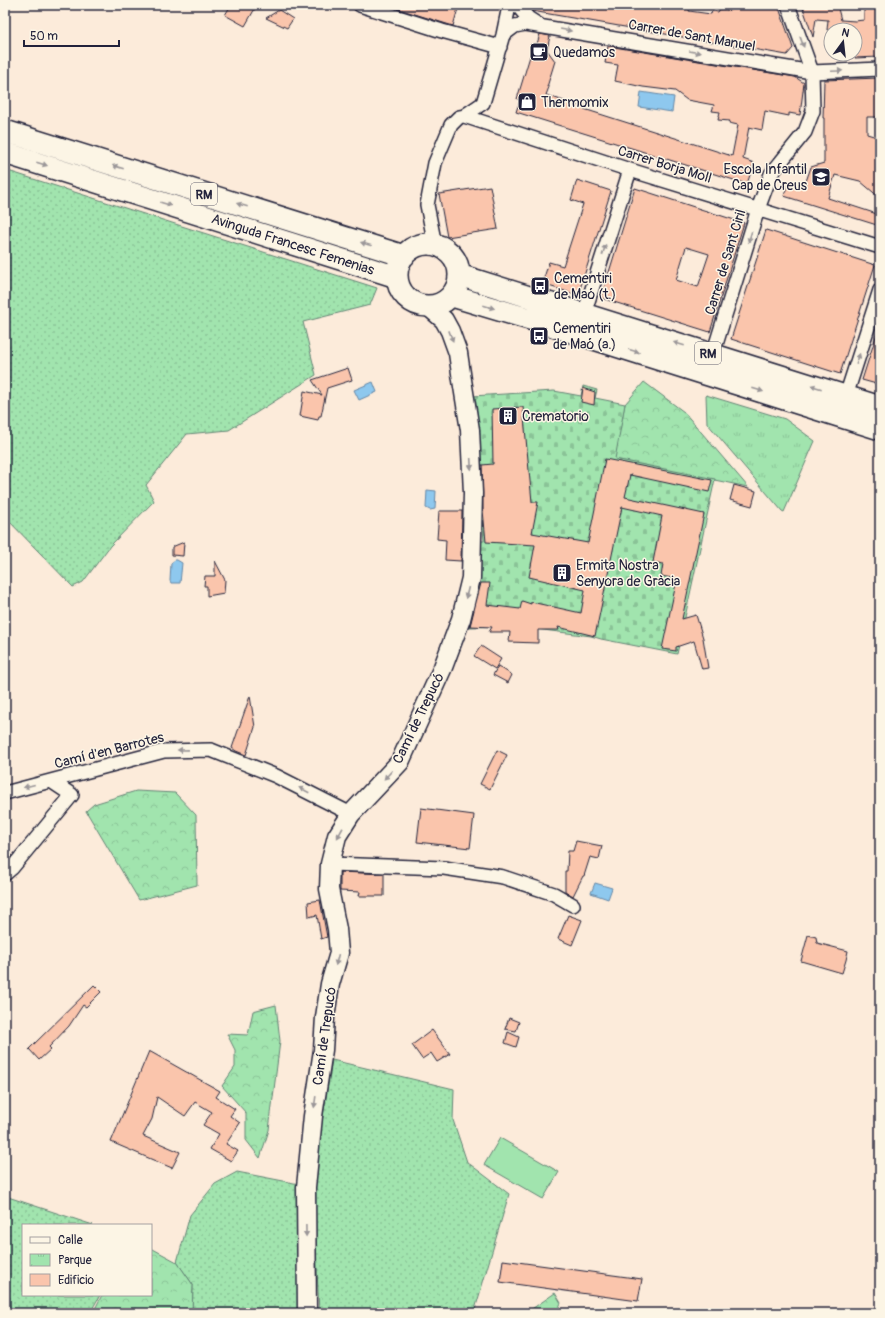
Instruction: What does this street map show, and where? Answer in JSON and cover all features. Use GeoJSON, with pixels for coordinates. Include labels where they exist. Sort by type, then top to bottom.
{"type":"FeatureCollection","features":[{"type":"Feature","properties":{"kind":"main road","name":"Avinguda Francesc Femenias"},"geometry":{"type":"LineString","coordinates":[[5,131],[404,256]]}},
{"type":"Feature","properties":{"kind":"main road","name":"Avinguda Francesc Femenias"},"geometry":{"type":"LineString","coordinates":[[5,153],[397,276]]}},
{"type":"Feature","properties":{"kind":"main road"},"geometry":{"type":"LineString","coordinates":[[423,244],[435,245],[443,248],[455,259],[460,276],[452,296],[445,301],[437,305],[419,305],[404,294],[399,286],[397,276],[399,266],[404,256],[412,248],[423,244]]}},
{"type":"Feature","properties":{"kind":"main road","name":"RM"},"geometry":{"type":"LineString","coordinates":[[460,276],[880,407]]}},
{"type":"Feature","properties":{"kind":"main road","name":"RM"},"geometry":{"type":"LineString","coordinates":[[452,296],[543,323],[880,429]]}},
{"type":"Feature","properties":{"kind":"street"},"geometry":{"type":"LineString","coordinates":[[360,5],[456,35],[502,41]]}},
{"type":"Feature","properties":{"kind":"street"},"geometry":{"type":"LineString","coordinates":[[435,245],[427,205],[435,163],[451,126],[460,117],[464,116],[483,103],[502,41],[508,5]]}},
{"type":"Feature","properties":{"kind":"street"},"geometry":{"type":"LineString","coordinates":[[517,5],[528,18],[540,26]]}},
{"type":"Feature","properties":{"kind":"street","name":"Carrer de Sant Ciril"},"geometry":{"type":"LineString","coordinates":[[713,354],[758,209],[771,174],[805,132],[813,111],[812,72],[788,5]]}},
{"type":"Feature","properties":{"kind":"street","name":"Carrer de Sant Manuel"},"geometry":{"type":"LineString","coordinates":[[502,41],[515,26],[526,24],[812,72],[880,68]]}},
{"type":"Feature","properties":{"kind":"street","name":"Carrer Borja Moll"},"geometry":{"type":"LineString","coordinates":[[464,116],[630,170],[880,247]]}},
{"type":"Feature","properties":{"kind":"street"},"geometry":{"type":"LineString","coordinates":[[584,314],[630,170]]}},
{"type":"Feature","properties":{"kind":"street"},"geometry":{"type":"LineString","coordinates":[[846,396],[880,290]]}},
{"type":"Feature","properties":{"kind":"street","name":"Camí de Trepucó"},"geometry":{"type":"LineString","coordinates":[[307,1313],[306,1187],[313,1116],[323,1050],[325,1017],[330,984],[338,952],[337,929],[329,889],[330,864],[337,836],[351,814],[400,762],[443,667],[461,619],[471,578],[473,493],[470,430],[458,353],[450,331],[444,320],[428,306]]}},
{"type":"Feature","properties":{"kind":"street","name":"Camí d'en Barrotes"},"geometry":{"type":"LineString","coordinates":[[5,792],[164,751],[211,750],[237,759],[276,776],[351,814]]}},
{"type":"Feature","properties":{"kind":"street"},"geometry":{"type":"LineString","coordinates":[[5,874],[12,868],[72,795],[51,780]]}},
{"type":"Feature","properties":{"kind":"street"},"geometry":{"type":"LineString","coordinates":[[330,864],[444,868],[503,877],[554,894],[573,905]]}},
{"type":"Feature","properties":{"kind":"green space"},"geometry":{"type":"Polygon","coordinates":[[[5,170],[377,288],[370,305],[303,322],[316,375],[229,430],[187,434],[146,485],[154,501],[110,546],[83,582],[73,587],[5,517],[5,170]]]}},
{"type":"Feature","properties":{"kind":"green space"},"geometry":{"type":"Polygon","coordinates":[[[644,382],[684,412],[748,487],[614,459],[625,404],[644,382]]]}},
{"type":"Feature","properties":{"kind":"green space"},"geometry":{"type":"Polygon","coordinates":[[[583,386],[597,390],[595,398],[625,404],[615,459],[715,479],[677,654],[591,636],[511,626],[470,627],[476,541],[484,541],[472,396],[554,391],[581,396],[583,386]]]}},
{"type":"Feature","properties":{"kind":"green space"},"geometry":{"type":"Polygon","coordinates":[[[706,395],[785,419],[815,441],[784,512],[707,423],[706,395]]]}},
{"type":"Feature","properties":{"kind":"green space"},"geometry":{"type":"Polygon","coordinates":[[[136,791],[175,793],[196,815],[197,885],[139,900],[86,811],[94,804],[136,791]]]}},
{"type":"Feature","properties":{"kind":"green space"},"geometry":{"type":"Polygon","coordinates":[[[276,1005],[280,1041],[269,1130],[260,1158],[246,1140],[246,1113],[222,1086],[235,1067],[235,1050],[227,1034],[248,1035],[253,1011],[276,1005]]]}},
{"type":"Feature","properties":{"kind":"green space"},"geometry":{"type":"Polygon","coordinates":[[[332,1060],[454,1089],[453,1120],[467,1162],[509,1194],[474,1313],[319,1313],[313,1178],[332,1060]]]}},
{"type":"Feature","properties":{"kind":"green space"},"geometry":{"type":"Polygon","coordinates":[[[500,1138],[559,1172],[543,1199],[484,1165],[500,1138]]]}},
{"type":"Feature","properties":{"kind":"green space"},"geometry":{"type":"Polygon","coordinates":[[[237,1172],[299,1184],[303,1313],[192,1313],[193,1285],[177,1262],[190,1215],[215,1184],[237,1172]]]}},
{"type":"Feature","properties":{"kind":"green space"},"geometry":{"type":"Polygon","coordinates":[[[5,1196],[90,1224],[22,1224],[22,1296],[99,1296],[90,1313],[5,1313],[5,1196]]]}},
{"type":"Feature","properties":{"kind":"green space"},"geometry":{"type":"Polygon","coordinates":[[[152,1249],[177,1262],[193,1285],[192,1313],[93,1313],[102,1296],[152,1296],[152,1249]]]}},
{"type":"Feature","properties":{"kind":"green space"},"geometry":{"type":"Polygon","coordinates":[[[555,1293],[561,1303],[556,1313],[526,1313],[555,1293]]]}},
{"type":"Feature","properties":{"kind":"water"},"geometry":{"type":"Polygon","coordinates":[[[641,92],[674,97],[672,112],[639,107],[641,92]]]}},
{"type":"Feature","properties":{"kind":"water"},"geometry":{"type":"Polygon","coordinates":[[[373,382],[377,392],[359,400],[354,390],[373,382]]]}},
{"type":"Feature","properties":{"kind":"water"},"geometry":{"type":"Polygon","coordinates":[[[427,490],[436,491],[435,509],[430,510],[426,508],[427,490]]]}},
{"type":"Feature","properties":{"kind":"water"},"geometry":{"type":"Polygon","coordinates":[[[175,560],[182,563],[180,583],[171,583],[170,581],[171,563],[175,560]]]}},
{"type":"Feature","properties":{"kind":"water"},"geometry":{"type":"Polygon","coordinates":[[[595,883],[612,888],[608,899],[591,893],[595,883]]]}},
{"type":"Feature","properties":{"kind":"building"},"geometry":{"type":"Polygon","coordinates":[[[231,5],[257,5],[245,26],[225,15],[231,5]]]}},
{"type":"Feature","properties":{"kind":"building"},"geometry":{"type":"Polygon","coordinates":[[[386,5],[459,5],[453,26],[386,5]]]}},
{"type":"Feature","properties":{"kind":"building"},"geometry":{"type":"Polygon","coordinates":[[[531,5],[690,5],[689,11],[711,14],[712,11],[718,12],[720,9],[730,10],[746,5],[778,5],[793,48],[787,55],[532,11],[531,5]]]}},
{"type":"Feature","properties":{"kind":"building"},"geometry":{"type":"Polygon","coordinates":[[[802,5],[837,5],[841,20],[855,21],[864,20],[864,5],[880,5],[880,57],[863,58],[863,22],[828,22],[828,20],[816,19],[813,37],[802,5]]]}},
{"type":"Feature","properties":{"kind":"building"},"geometry":{"type":"Polygon","coordinates":[[[279,10],[293,19],[287,28],[266,18],[279,10]]]}},
{"type":"Feature","properties":{"kind":"building"},"geometry":{"type":"Polygon","coordinates":[[[540,34],[550,36],[547,50],[555,61],[546,95],[585,108],[584,109],[732,156],[738,125],[729,123],[730,121],[718,120],[720,112],[712,111],[714,105],[687,100],[675,91],[643,87],[615,81],[618,65],[605,63],[608,46],[795,77],[804,83],[800,115],[789,113],[789,116],[765,111],[762,130],[749,127],[743,159],[754,163],[747,184],[721,176],[516,112],[520,100],[517,99],[534,43],[537,44],[540,34]]]}},
{"type":"Feature","properties":{"kind":"building"},"geometry":{"type":"Polygon","coordinates":[[[880,78],[880,117],[867,117],[867,134],[880,138],[880,198],[860,181],[835,175],[828,198],[880,215],[880,226],[784,196],[788,183],[804,187],[811,167],[824,163],[824,80],[880,78]]]}},
{"type":"Feature","properties":{"kind":"building"},"geometry":{"type":"Polygon","coordinates":[[[577,180],[611,191],[578,295],[542,284],[549,262],[563,266],[583,204],[571,200],[577,180]]]}},
{"type":"Feature","properties":{"kind":"building"},"geometry":{"type":"Polygon","coordinates":[[[490,186],[498,229],[447,237],[439,194],[490,186]]]}},
{"type":"Feature","properties":{"kind":"building"},"geometry":{"type":"Polygon","coordinates":[[[635,188],[744,223],[710,332],[601,298],[635,188]],[[686,247],[676,280],[698,287],[709,254],[686,247]]]}},
{"type":"Feature","properties":{"kind":"building"},"geometry":{"type":"Polygon","coordinates":[[[766,230],[875,265],[840,374],[731,339],[766,230]]]}},
{"type":"Feature","properties":{"kind":"building"},"geometry":{"type":"Polygon","coordinates":[[[878,330],[880,330],[880,385],[862,380],[878,330]]]}},
{"type":"Feature","properties":{"kind":"building"},"geometry":{"type":"Polygon","coordinates":[[[348,368],[352,380],[327,388],[321,416],[319,416],[318,420],[300,416],[304,391],[322,395],[312,380],[348,368]]]}},
{"type":"Feature","properties":{"kind":"building"},"geometry":{"type":"Polygon","coordinates":[[[583,388],[595,392],[594,405],[581,402],[583,388]]]}},
{"type":"Feature","properties":{"kind":"building"},"geometry":{"type":"Polygon","coordinates":[[[523,407],[532,502],[538,502],[532,533],[588,543],[605,459],[712,480],[709,492],[630,475],[625,497],[704,514],[682,619],[696,615],[703,638],[708,668],[702,669],[694,641],[676,647],[676,651],[662,649],[677,579],[661,576],[663,564],[653,562],[662,516],[622,507],[595,636],[558,627],[559,630],[538,630],[538,643],[509,642],[510,632],[489,632],[492,627],[470,626],[481,583],[490,583],[487,605],[520,609],[522,601],[581,613],[585,590],[529,577],[535,545],[486,542],[483,510],[482,465],[493,464],[492,409],[523,407]]]}},
{"type":"Feature","properties":{"kind":"building"},"geometry":{"type":"Polygon","coordinates":[[[734,485],[756,491],[752,506],[730,500],[734,485]]]}},
{"type":"Feature","properties":{"kind":"building"},"geometry":{"type":"Polygon","coordinates":[[[439,511],[462,511],[461,561],[445,560],[446,540],[437,539],[439,511]]]}},
{"type":"Feature","properties":{"kind":"building"},"geometry":{"type":"Polygon","coordinates":[[[184,542],[183,556],[172,555],[172,547],[184,542]]]}},
{"type":"Feature","properties":{"kind":"building"},"geometry":{"type":"Polygon","coordinates":[[[215,561],[225,580],[224,593],[207,596],[207,586],[204,586],[205,576],[215,576],[215,561]]]}},
{"type":"Feature","properties":{"kind":"building"},"geometry":{"type":"Polygon","coordinates":[[[481,646],[501,659],[495,669],[474,656],[481,646]]]}},
{"type":"Feature","properties":{"kind":"building"},"geometry":{"type":"Polygon","coordinates":[[[498,666],[512,675],[508,683],[493,675],[498,666]]]}},
{"type":"Feature","properties":{"kind":"building"},"geometry":{"type":"Polygon","coordinates":[[[250,696],[255,727],[246,755],[232,748],[250,696]]]}},
{"type":"Feature","properties":{"kind":"building"},"geometry":{"type":"Polygon","coordinates":[[[497,750],[507,755],[490,789],[480,784],[497,750]]]}},
{"type":"Feature","properties":{"kind":"building"},"geometry":{"type":"Polygon","coordinates":[[[421,808],[474,815],[470,848],[417,842],[421,808]]]}},
{"type":"Feature","properties":{"kind":"building"},"geometry":{"type":"Polygon","coordinates":[[[576,841],[602,846],[599,859],[590,857],[584,876],[573,896],[565,891],[565,871],[567,871],[568,851],[573,851],[576,841]]]}},
{"type":"Feature","properties":{"kind":"building"},"geometry":{"type":"Polygon","coordinates":[[[340,872],[384,874],[384,896],[359,896],[360,892],[340,891],[340,872]]]}},
{"type":"Feature","properties":{"kind":"building"},"geometry":{"type":"Polygon","coordinates":[[[320,900],[327,937],[321,939],[317,915],[309,917],[308,902],[320,900]]]}},
{"type":"Feature","properties":{"kind":"building"},"geometry":{"type":"Polygon","coordinates":[[[568,915],[582,920],[572,945],[558,939],[568,915]]]}},
{"type":"Feature","properties":{"kind":"building"},"geometry":{"type":"Polygon","coordinates":[[[808,935],[816,937],[817,943],[848,951],[842,973],[801,961],[808,935]]]}},
{"type":"Feature","properties":{"kind":"building"},"geometry":{"type":"Polygon","coordinates":[[[94,985],[101,992],[86,1007],[83,1005],[69,1026],[49,1047],[51,1049],[39,1060],[29,1049],[94,985]]]}},
{"type":"Feature","properties":{"kind":"building"},"geometry":{"type":"Polygon","coordinates":[[[509,1018],[519,1022],[516,1031],[505,1029],[509,1018]]]}},
{"type":"Feature","properties":{"kind":"building"},"geometry":{"type":"Polygon","coordinates":[[[432,1030],[450,1054],[437,1062],[431,1053],[422,1059],[412,1045],[432,1030]]]}},
{"type":"Feature","properties":{"kind":"building"},"geometry":{"type":"Polygon","coordinates":[[[508,1032],[519,1037],[516,1047],[505,1043],[508,1032]]]}},
{"type":"Feature","properties":{"kind":"building"},"geometry":{"type":"Polygon","coordinates":[[[149,1051],[220,1091],[216,1097],[235,1109],[230,1116],[240,1123],[226,1144],[238,1151],[231,1161],[210,1149],[219,1134],[203,1125],[212,1112],[195,1102],[185,1116],[157,1097],[152,1119],[143,1136],[180,1152],[172,1168],[111,1142],[149,1051]]]}},
{"type":"Feature","properties":{"kind":"building"},"geometry":{"type":"Polygon","coordinates":[[[503,1260],[642,1279],[638,1301],[500,1282],[503,1260]]]}},
{"type":"Feature","properties":{"kind":"place","name":"Quedamos"},"geometry":{"type":"Point","coordinates":[539,52]}},
{"type":"Feature","properties":{"kind":"place","name":"Thermomix"},"geometry":{"type":"Point","coordinates":[527,102]}},
{"type":"Feature","properties":{"kind":"place","name":"Escola Infantil Cap de Creus"},"geometry":{"type":"Point","coordinates":[821,177]}},
{"type":"Feature","properties":{"kind":"place","name":"Cementiri de Maó (t.)"},"geometry":{"type":"Point","coordinates":[540,286]}},
{"type":"Feature","properties":{"kind":"place","name":"Cementiri de Maó (a.)"},"geometry":{"type":"Point","coordinates":[539,336]}},
{"type":"Feature","properties":{"kind":"place","name":"Crematorio"},"geometry":{"type":"Point","coordinates":[508,416]}},
{"type":"Feature","properties":{"kind":"place","name":"Ermita Nostra Senyora de Gràcia"},"geometry":{"type":"Point","coordinates":[562,573]}}]}
